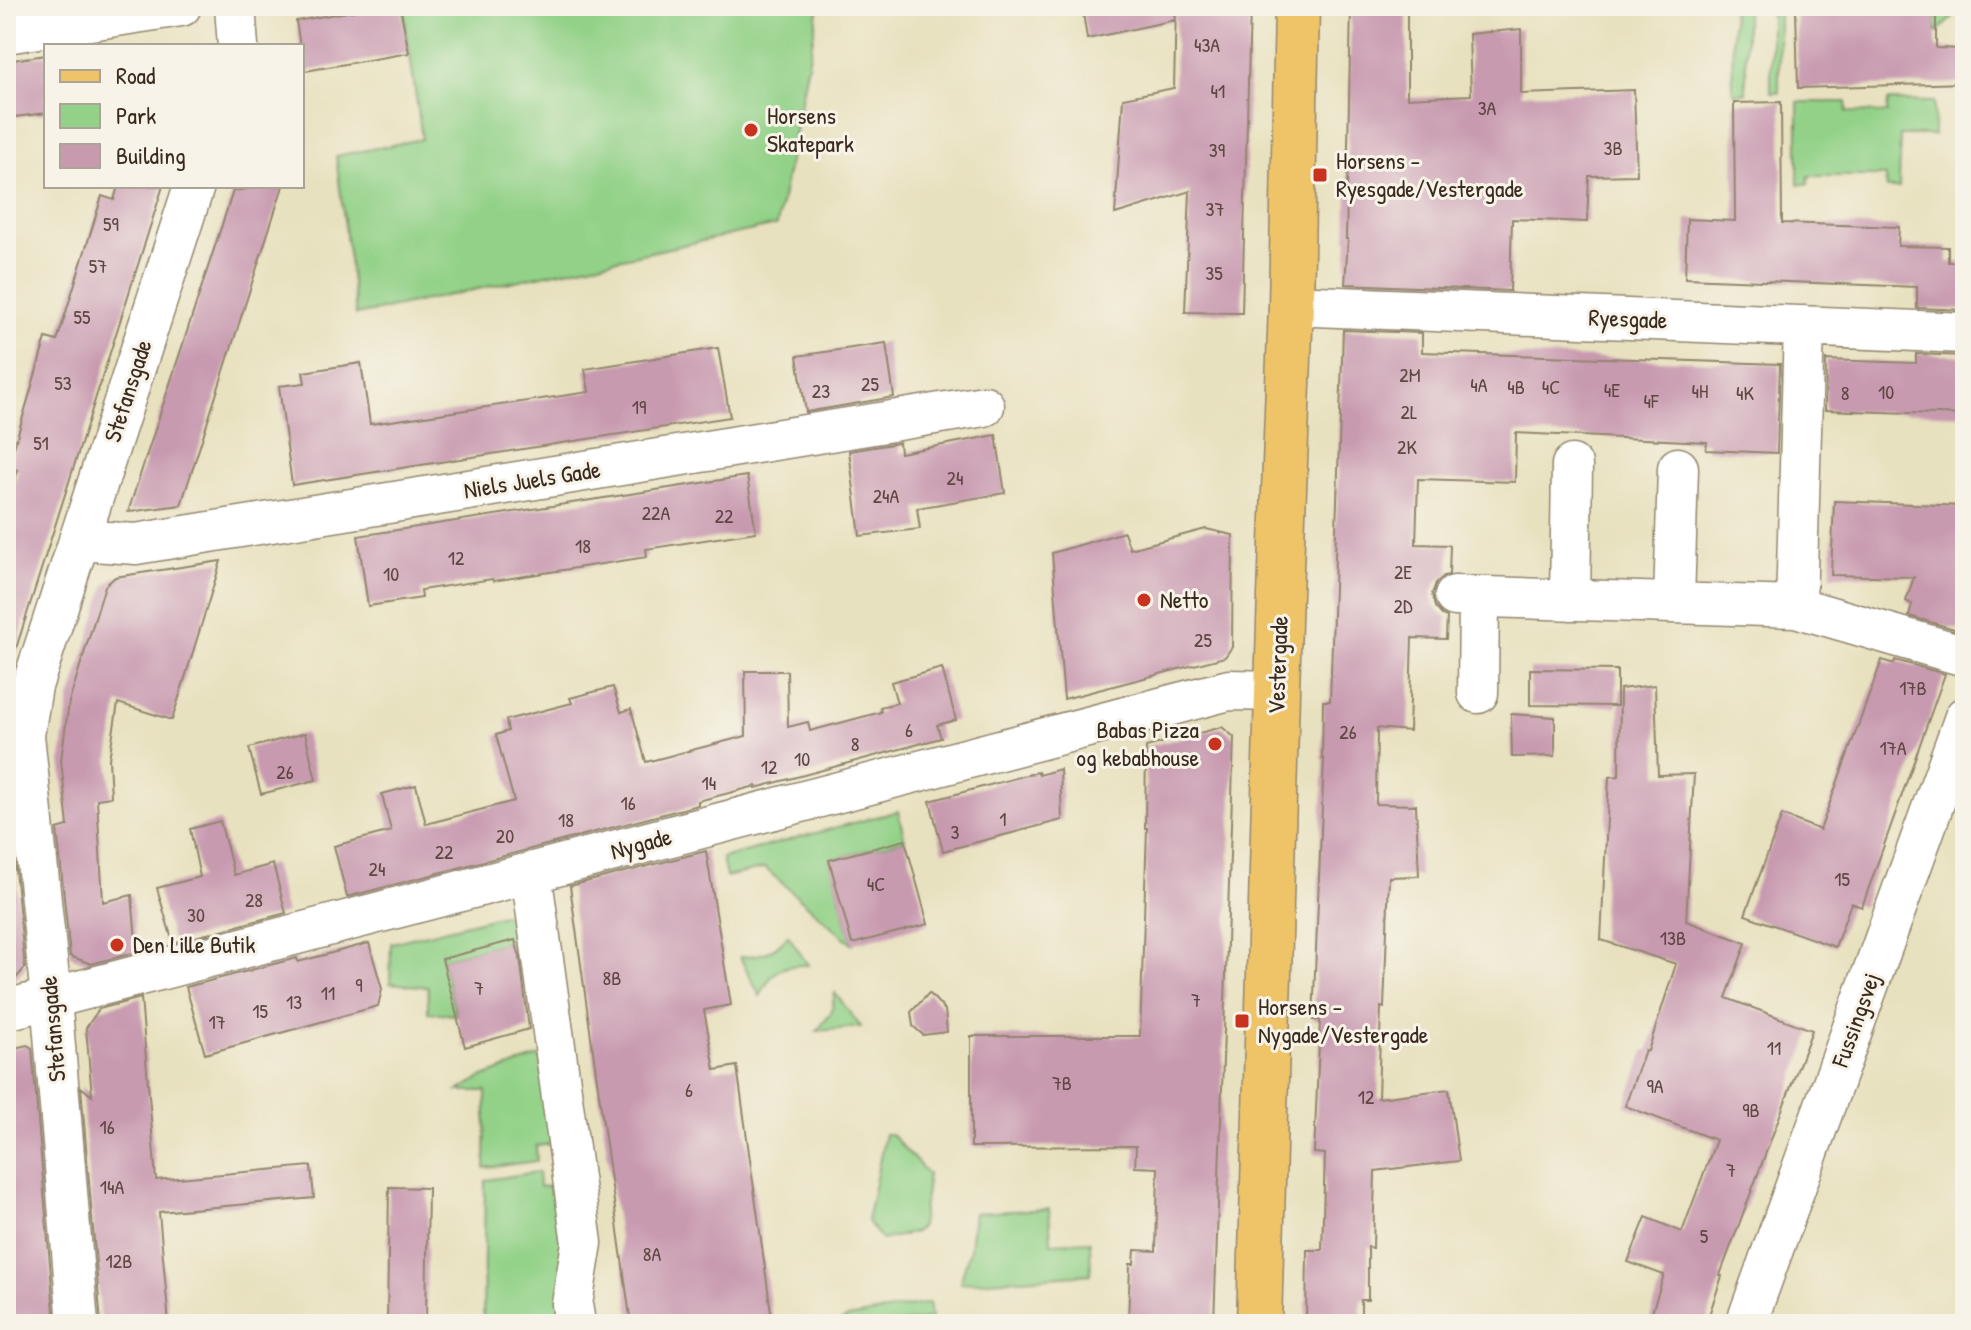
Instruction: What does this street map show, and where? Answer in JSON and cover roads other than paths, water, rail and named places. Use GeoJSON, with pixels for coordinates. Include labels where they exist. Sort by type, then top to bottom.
{"type":"FeatureCollection","features":[{"type":"Feature","properties":{"kind":"main road","name":"Vestergade"},"geometry":{"type":"LineString","coordinates":[[1259,1324],[1291,305],[1297,6]]}},
{"type":"Feature","properties":{"kind":"street"},"geometry":{"type":"LineString","coordinates":[[6,33],[181,6]]}},
{"type":"Feature","properties":{"kind":"street"},"geometry":{"type":"LineString","coordinates":[[235,6],[238,44]]}},
{"type":"Feature","properties":{"kind":"street","name":"Stefansgade"},"geometry":{"type":"LineString","coordinates":[[78,1324],[51,998],[15,732],[193,188]]}},
{"type":"Feature","properties":{"kind":"street","name":"Ryesgade"},"geometry":{"type":"LineString","coordinates":[[1291,305],[1965,333]]}},
{"type":"Feature","properties":{"kind":"street"},"geometry":{"type":"LineString","coordinates":[[1796,607],[1804,326]]}},
{"type":"Feature","properties":{"kind":"street","name":"Niels Juels Gade"},"geometry":{"type":"LineString","coordinates":[[79,540],[136,544],[984,406]]}},
{"type":"Feature","properties":{"kind":"street"},"geometry":{"type":"LineString","coordinates":[[1570,600],[1572,465]]}},
{"type":"Feature","properties":{"kind":"street"},"geometry":{"type":"LineString","coordinates":[[1674,603],[1678,468]]}},
{"type":"Feature","properties":{"kind":"street"},"geometry":{"type":"LineString","coordinates":[[1478,693],[1467,596],[1796,607],[1965,656]]}},
{"type":"Feature","properties":{"kind":"street","name":"Nygade"},"geometry":{"type":"LineString","coordinates":[[6,1010],[1229,690],[1277,691]]}},
{"type":"Feature","properties":{"kind":"street","name":"Fussingsvej"},"geometry":{"type":"LineString","coordinates":[[1746,1324],[1965,717]]}},
{"type":"Feature","properties":{"kind":"street"},"geometry":{"type":"LineString","coordinates":[[531,872],[582,1243],[572,1304],[575,1324]]}},
{"type":"Feature","properties":{"kind":"place","name":"Horsens Skatepark"},"geometry":{"type":"Point","coordinates":[751,130]}},
{"type":"Feature","properties":{"kind":"place","name":"Horsens - Ryesgade/Vestergade"},"geometry":{"type":"Point","coordinates":[1320,175]}},
{"type":"Feature","properties":{"kind":"place","name":"Netto"},"geometry":{"type":"Point","coordinates":[1144,600]}},
{"type":"Feature","properties":{"kind":"place","name":"Babas Pizza og kebabhouse"},"geometry":{"type":"Point","coordinates":[1215,744]}},
{"type":"Feature","properties":{"kind":"place","name":"Den Lille Butik"},"geometry":{"type":"Point","coordinates":[117,945]}},
{"type":"Feature","properties":{"kind":"place","name":"Horsens - Nygade/Vestergade"},"geometry":{"type":"Point","coordinates":[1242,1021]}}]}
